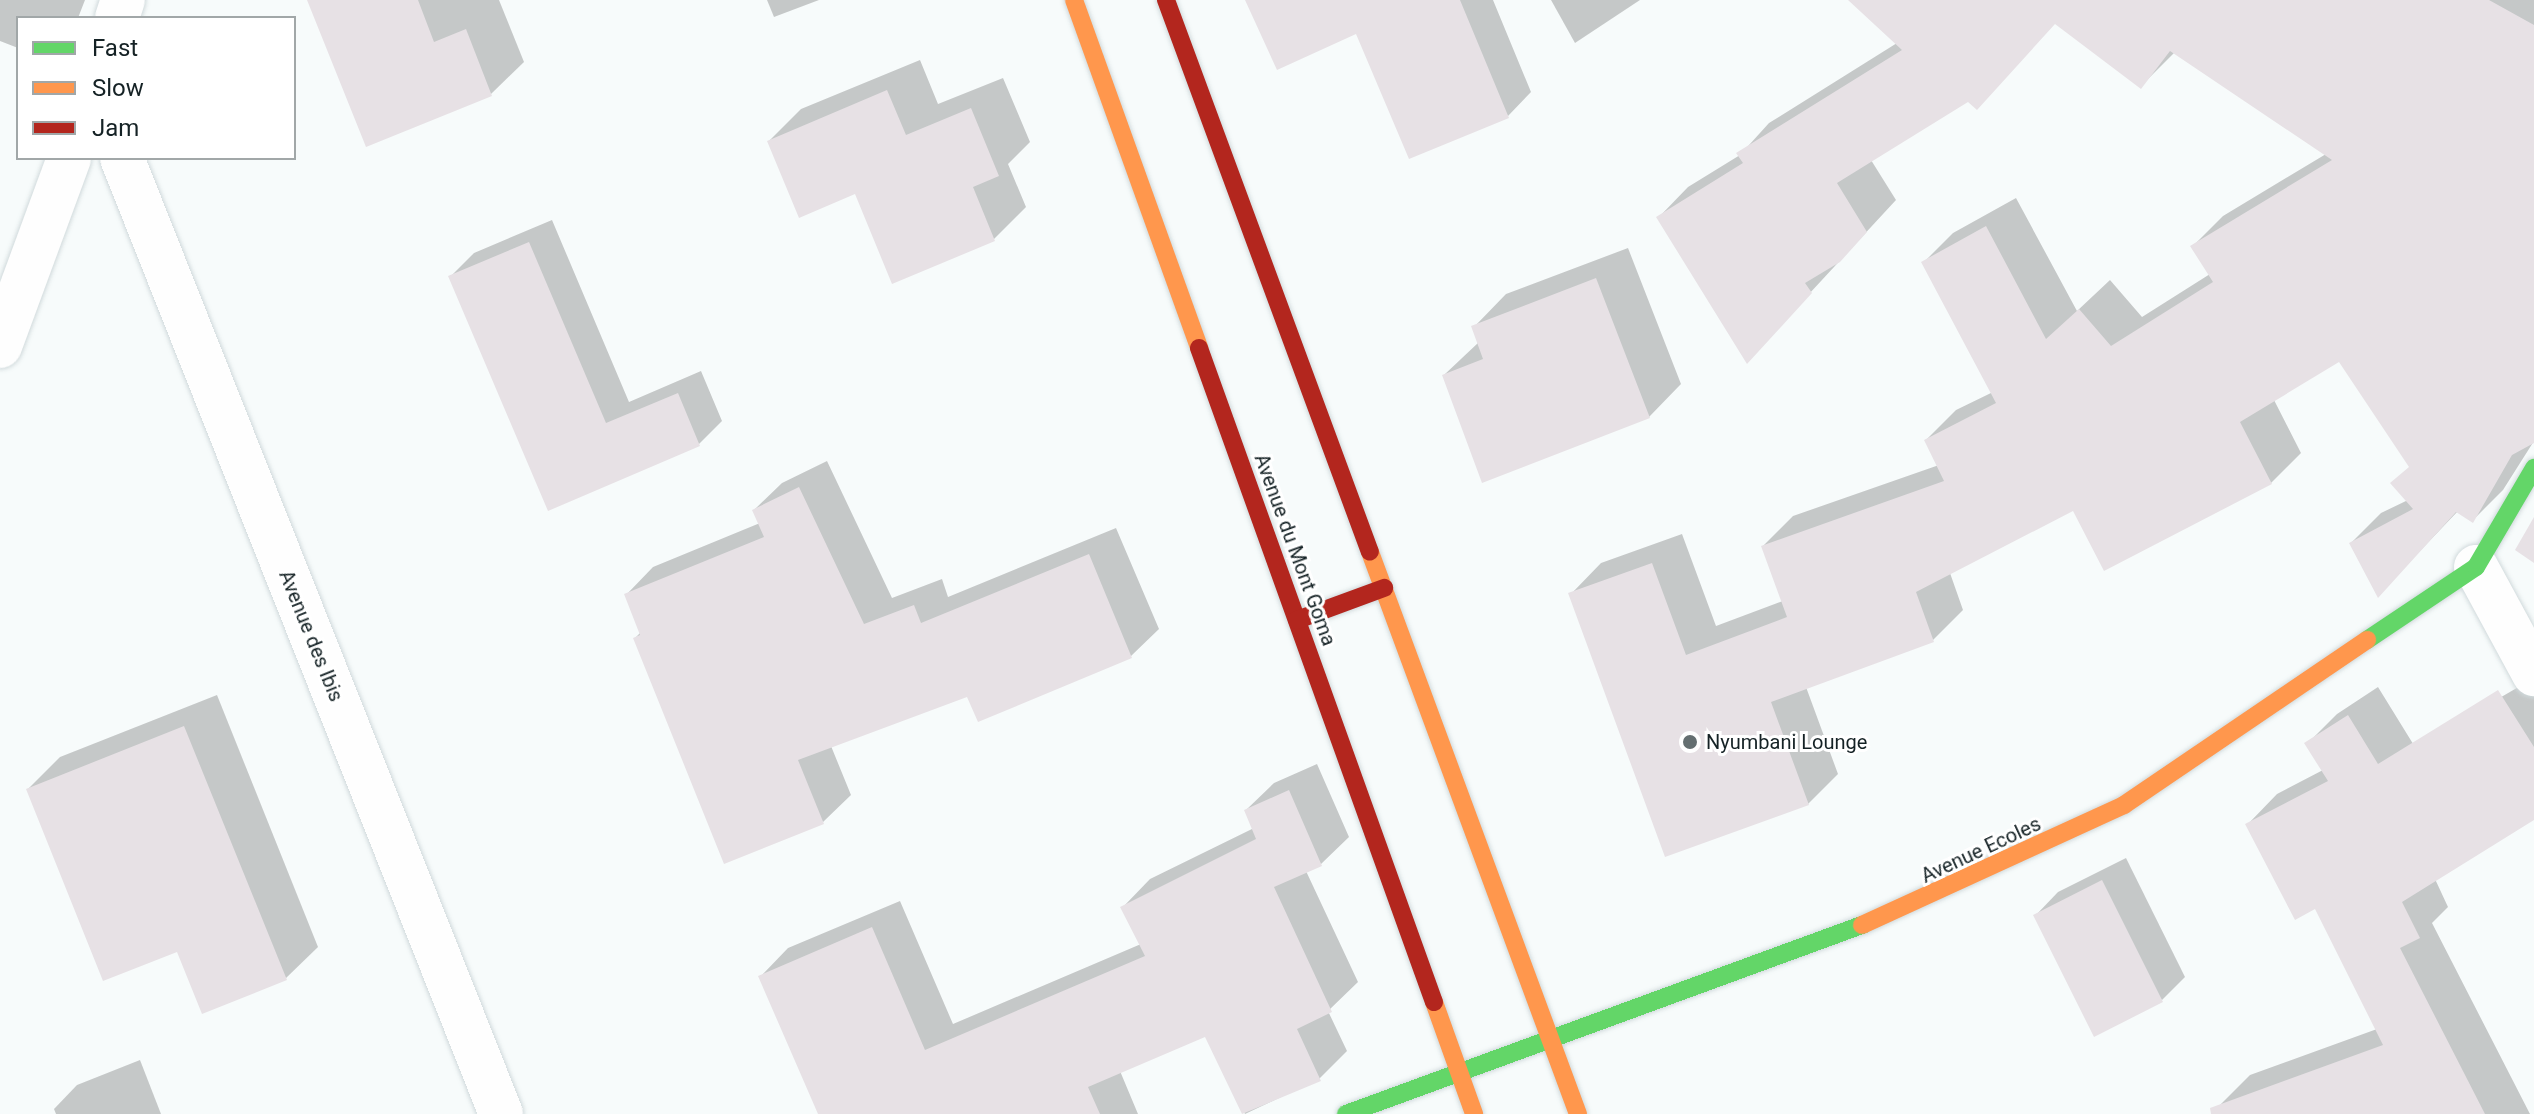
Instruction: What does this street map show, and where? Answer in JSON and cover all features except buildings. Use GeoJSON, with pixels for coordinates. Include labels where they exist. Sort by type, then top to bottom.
{"type":"FeatureCollection","features":[{"type":"Feature","properties":{"kind":"street","name":"Avenue du Mont Goma"},"geometry":{"type":"LineString","coordinates":[[1074,0],[1474,1114]]}},
{"type":"Feature","properties":{"kind":"street"},"geometry":{"type":"LineString","coordinates":[[1166,0],[1578,1114]]}},
{"type":"Feature","properties":{"kind":"street"},"geometry":{"type":"LineString","coordinates":[[0,346],[68,160]]}},
{"type":"Feature","properties":{"kind":"street","name":"Avenue des Ibis"},"geometry":{"type":"LineString","coordinates":[[123,160],[501,1114]]}},
{"type":"Feature","properties":{"kind":"street","name":"Avenue Ecoles"},"geometry":{"type":"LineString","coordinates":[[1346,1114],[1552,1042],[1903,910],[2111,812],[2476,567],[2534,468]]}},
{"type":"Feature","properties":{"kind":"street"},"geometry":{"type":"LineString","coordinates":[[2476,567],[2534,674]]}},
{"type":"Feature","properties":{"kind":"street"},"geometry":{"type":"LineString","coordinates":[[1297,620],[1384,588]]}},
{"type":"Feature","properties":{"kind":"traffic: fast"},"geometry":{"type":"LineString","coordinates":[[2367,640],[2476,567],[2534,468]]}},
{"type":"Feature","properties":{"kind":"traffic: fast"},"geometry":{"type":"LineString","coordinates":[[1346,1114],[1862,925]]}},
{"type":"Feature","properties":{"kind":"traffic: slow"},"geometry":{"type":"LineString","coordinates":[[1074,0],[1199,348]]}},
{"type":"Feature","properties":{"kind":"traffic: slow"},"geometry":{"type":"LineString","coordinates":[[1370,552],[1578,1114]]}},
{"type":"Feature","properties":{"kind":"traffic: slow"},"geometry":{"type":"LineString","coordinates":[[1862,925],[2124,805],[2367,640]]}},
{"type":"Feature","properties":{"kind":"traffic: slow"},"geometry":{"type":"LineString","coordinates":[[1434,1002],[1474,1114]]}},
{"type":"Feature","properties":{"kind":"traffic: jam"},"geometry":{"type":"LineString","coordinates":[[1166,0],[1370,552]]}},
{"type":"Feature","properties":{"kind":"traffic: jam"},"geometry":{"type":"LineString","coordinates":[[1199,348],[1434,1002]]}},
{"type":"Feature","properties":{"kind":"traffic: jam"},"geometry":{"type":"LineString","coordinates":[[1297,620],[1384,588]]}},
{"type":"Feature","properties":{"kind":"place","name":"Nyumbani Lounge"},"geometry":{"type":"Point","coordinates":[1690,742]}}]}
